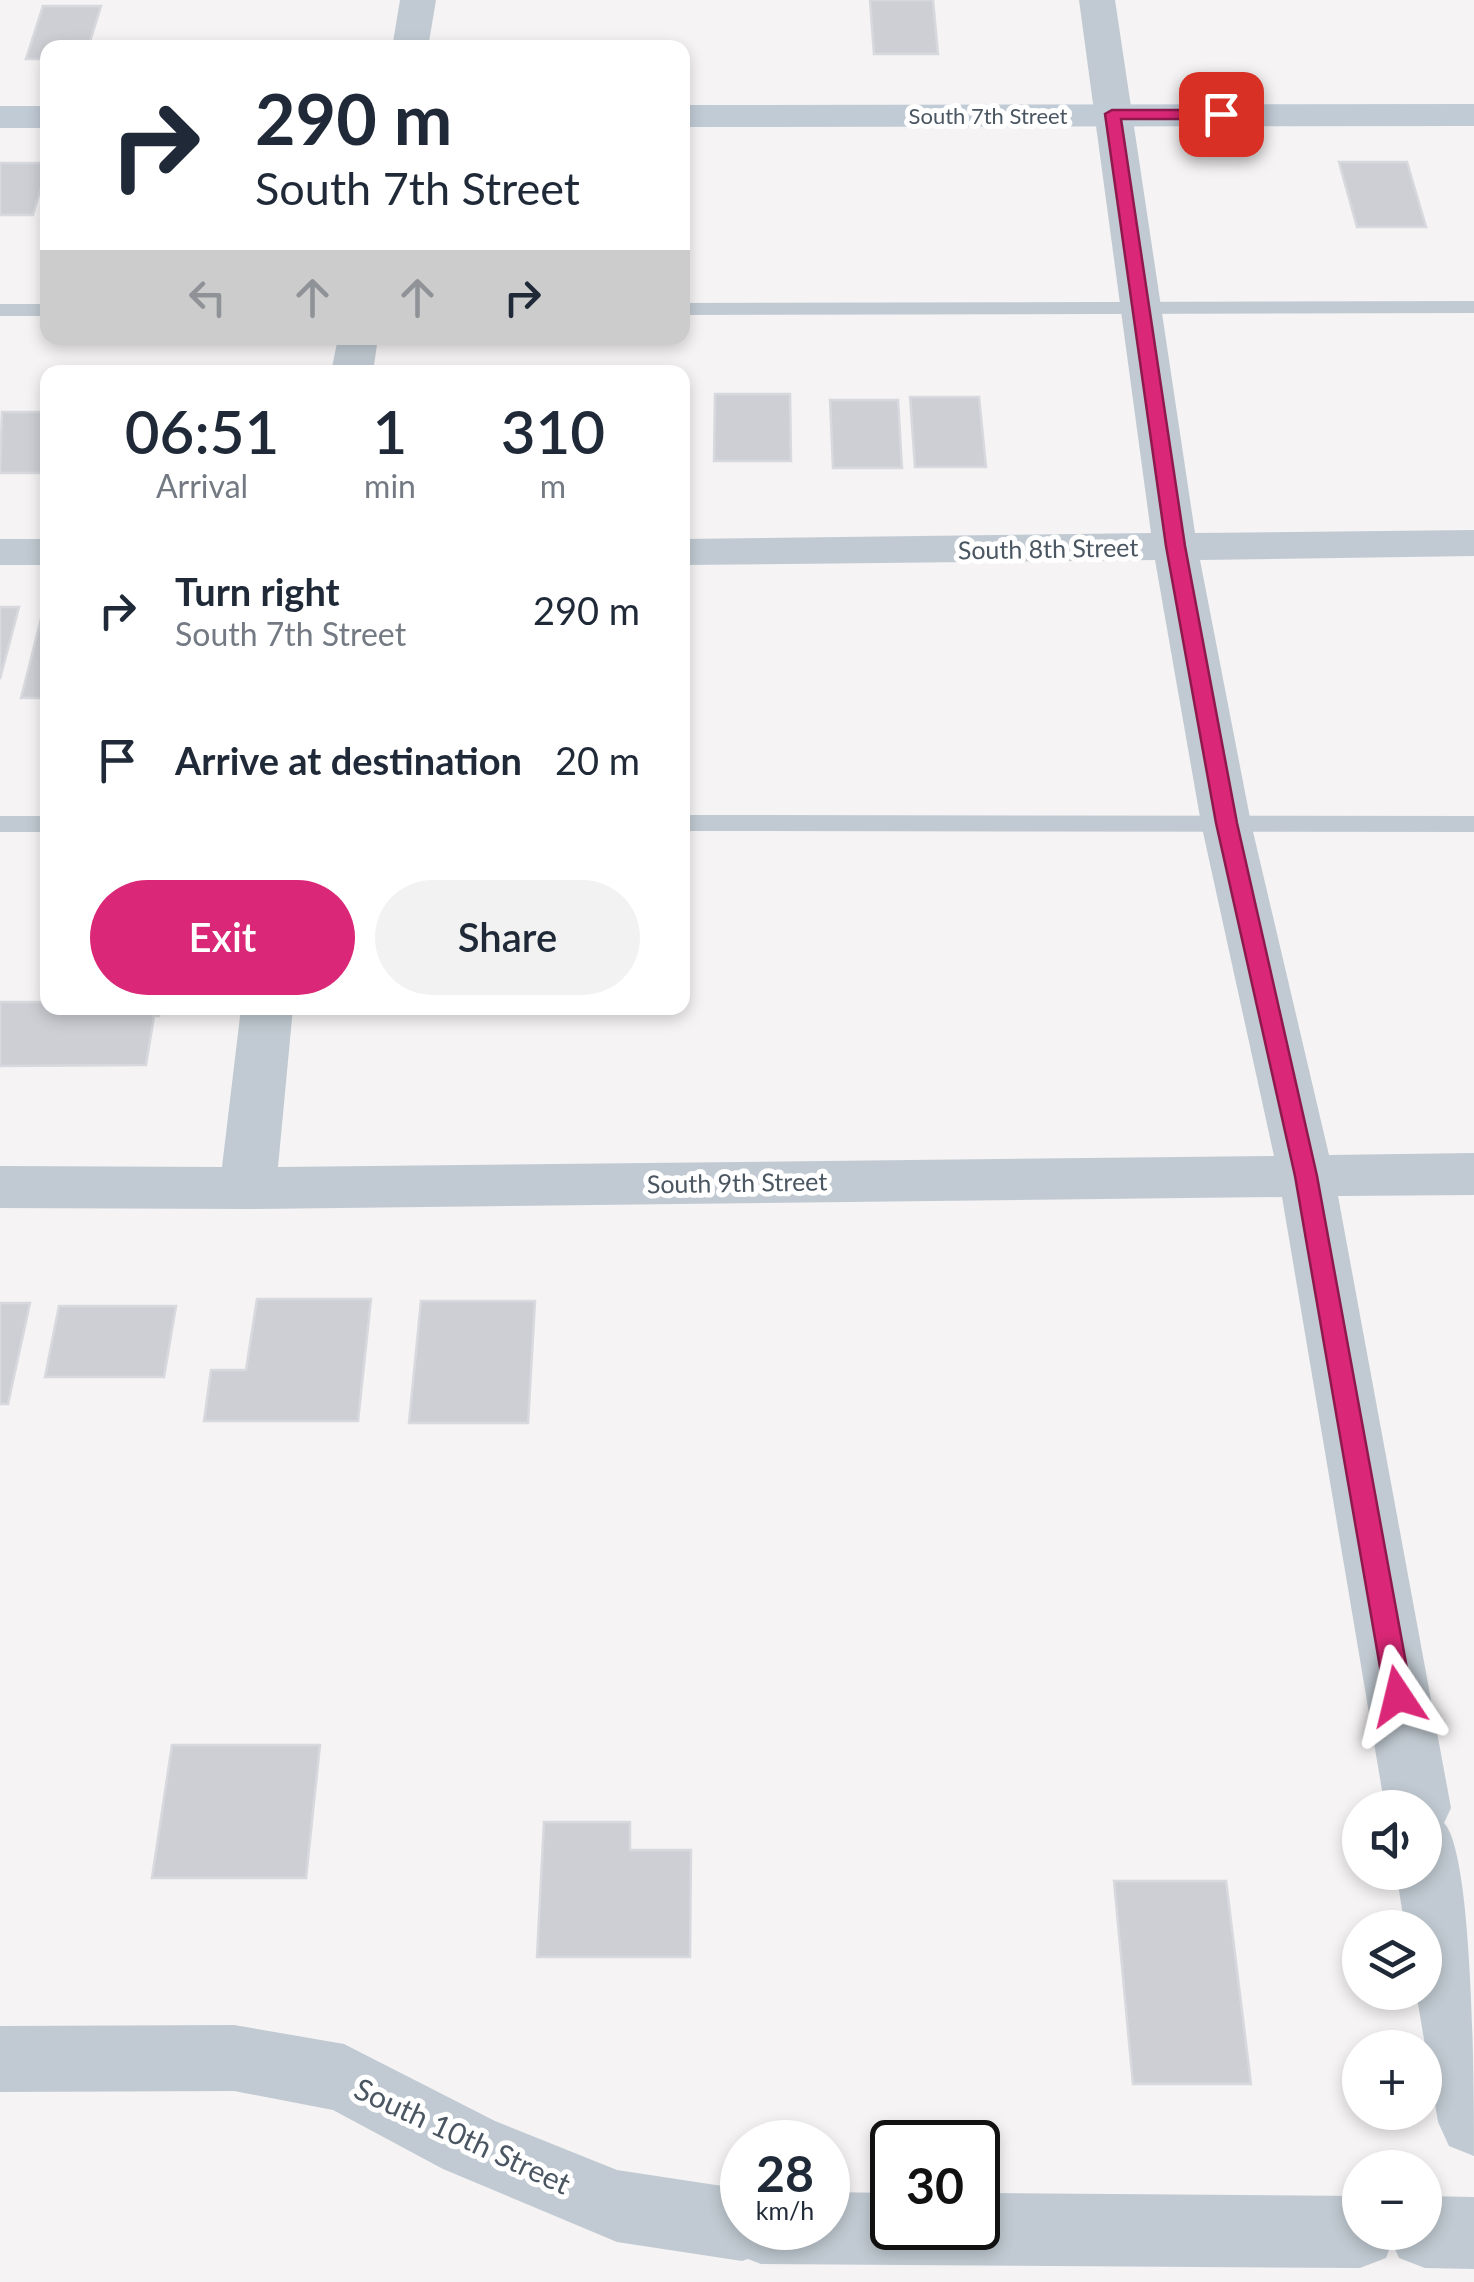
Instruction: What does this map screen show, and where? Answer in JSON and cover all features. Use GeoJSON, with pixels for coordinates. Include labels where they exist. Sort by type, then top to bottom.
{"type":"FeatureCollection","features":[{"type":"Feature","properties":{"kind":"main road","name":"South 7th Street"},"geometry":{"type":"LineString","coordinates":[[690,116],[1474,114]]}},
{"type":"Feature","properties":{"kind":"main road"},"geometry":{"type":"LineString","coordinates":[[0,117],[40,117]]}},
{"type":"Feature","properties":{"kind":"street"},"geometry":{"type":"LineString","coordinates":[[411,40],[418,0]]}},
{"type":"Feature","properties":{"kind":"street"},"geometry":{"type":"LineString","coordinates":[[1097,0],[1175,546],[1226,823],[1306,1176],[1415,1790]]}},
{"type":"Feature","properties":{"kind":"street","name":"South 8th Street"},"geometry":{"type":"LineString","coordinates":[[690,552],[1474,544]]}},
{"type":"Feature","properties":{"kind":"street"},"geometry":{"type":"LineString","coordinates":[[0,552],[40,552]]}},
{"type":"Feature","properties":{"kind":"street"},"geometry":{"type":"LineString","coordinates":[[248,1188],[266,1015]]}},
{"type":"Feature","properties":{"kind":"street","name":"South 9th Street"},"geometry":{"type":"LineString","coordinates":[[0,1186],[248,1188],[1474,1174]]}},
{"type":"Feature","properties":{"kind":"street"},"geometry":{"type":"LineString","coordinates":[[1433,1890],[1474,2122]]}},
{"type":"Feature","properties":{"kind":"street","name":"South 10th Street"},"geometry":{"type":"LineString","coordinates":[[0,2060],[234,2058],[344,2078],[468,2145],[617,2206],[720,2222]]}},
{"type":"Feature","properties":{"kind":"street"},"geometry":{"type":"LineString","coordinates":[[850,2229],[1342,2232]]}},
{"type":"Feature","properties":{"kind":"street"},"geometry":{"type":"LineString","coordinates":[[1442,2232],[1474,2232]]}},
{"type":"Feature","properties":{"kind":"lane"},"geometry":{"type":"LineString","coordinates":[[690,309],[1474,307]]}},
{"type":"Feature","properties":{"kind":"lane"},"geometry":{"type":"LineString","coordinates":[[0,310],[40,310]]}},
{"type":"Feature","properties":{"kind":"lane"},"geometry":{"type":"LineString","coordinates":[[690,823],[1474,824]]}},
{"type":"Feature","properties":{"kind":"lane"},"geometry":{"type":"LineString","coordinates":[[0,824],[40,824]]}},
{"type":"Feature","properties":{"kind":"building"},"geometry":{"type":"Polygon","coordinates":[[[870,0],[933,0],[938,54],[874,54],[870,0]]]}},
{"type":"Feature","properties":{"kind":"building"},"geometry":{"type":"Polygon","coordinates":[[[43,6],[101,6],[90,40],[40,40],[40,59],[26,59],[43,6]]]}},
{"type":"Feature","properties":{"kind":"building"},"geometry":{"type":"Polygon","coordinates":[[[1339,162],[1407,162],[1426,227],[1357,227],[1339,162]]]}},
{"type":"Feature","properties":{"kind":"building"},"geometry":{"type":"Polygon","coordinates":[[[0,163],[40,163],[40,191],[33,215],[0,215],[0,163]]]}},
{"type":"Feature","properties":{"kind":"building"},"geometry":{"type":"Polygon","coordinates":[[[715,394],[790,394],[791,461],[714,461],[715,394]]]}},
{"type":"Feature","properties":{"kind":"building"},"geometry":{"type":"Polygon","coordinates":[[[910,397],[979,397],[986,467],[915,467],[910,397]]]}},
{"type":"Feature","properties":{"kind":"building"},"geometry":{"type":"Polygon","coordinates":[[[830,400],[898,400],[902,468],[833,468],[830,400]]]}},
{"type":"Feature","properties":{"kind":"building"},"geometry":{"type":"Polygon","coordinates":[[[2,412],[40,412],[40,473],[0,473],[2,412]]]}},
{"type":"Feature","properties":{"kind":"building"},"geometry":{"type":"Polygon","coordinates":[[[0,607],[19,607],[0,679],[0,607]]]}},
{"type":"Feature","properties":{"kind":"building"},"geometry":{"type":"Polygon","coordinates":[[[40,623],[40,698],[21,698],[40,623]]]}},
{"type":"Feature","properties":{"kind":"building"},"geometry":{"type":"Polygon","coordinates":[[[0,1002],[40,1002],[40,1015],[159,1015],[154,1016],[146,1065],[0,1066],[0,1002]]]}},
{"type":"Feature","properties":{"kind":"building"},"geometry":{"type":"Polygon","coordinates":[[[257,1299],[371,1299],[358,1421],[204,1421],[211,1370],[246,1370],[257,1299]]]}},
{"type":"Feature","properties":{"kind":"building"},"geometry":{"type":"Polygon","coordinates":[[[421,1301],[535,1301],[528,1423],[409,1423],[421,1301]]]}},
{"type":"Feature","properties":{"kind":"building"},"geometry":{"type":"Polygon","coordinates":[[[0,1303],[30,1303],[8,1404],[0,1404],[0,1303]]]}},
{"type":"Feature","properties":{"kind":"building"},"geometry":{"type":"Polygon","coordinates":[[[59,1306],[176,1306],[164,1377],[45,1377],[59,1306]]]}},
{"type":"Feature","properties":{"kind":"building"},"geometry":{"type":"Polygon","coordinates":[[[172,1745],[320,1745],[306,1878],[152,1878],[172,1745]]]}},
{"type":"Feature","properties":{"kind":"building"},"geometry":{"type":"Polygon","coordinates":[[[544,1822],[630,1822],[630,1850],[691,1850],[690,1957],[537,1957],[544,1822]]]}},
{"type":"Feature","properties":{"kind":"building"},"geometry":{"type":"Polygon","coordinates":[[[1114,1881],[1226,1881],[1251,2084],[1133,2084],[1114,1881]]]}},
{"type":"Feature","properties":{"kind":"route"},"geometry":{"type":"LineString","coordinates":[[1221,114],[1112,114],[1175,546],[1226,823],[1306,1176],[1398,1696]]}}]}
